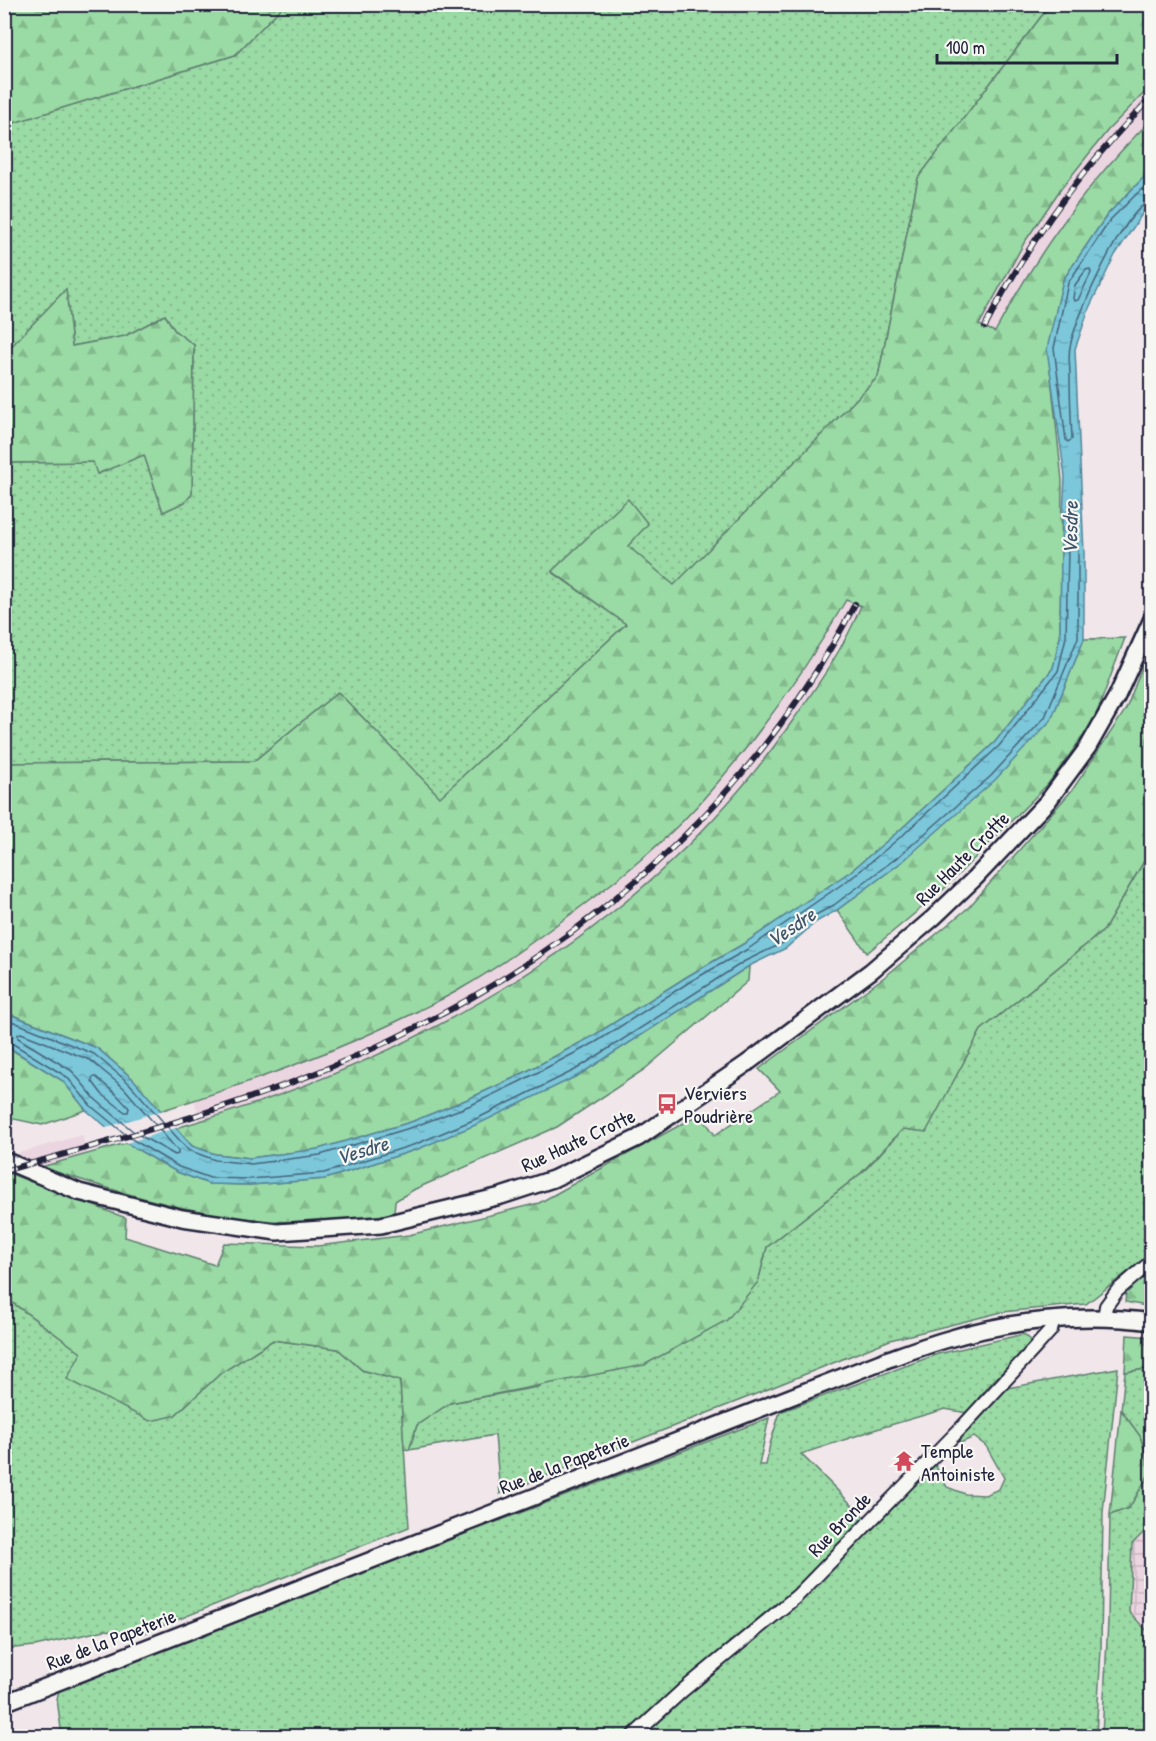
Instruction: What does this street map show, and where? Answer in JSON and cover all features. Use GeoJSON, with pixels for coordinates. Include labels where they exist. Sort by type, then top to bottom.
{"type":"FeatureCollection","features":[{"type":"Feature","properties":{"kind":"main road","name":"Rue Haute Crotte"},"geometry":{"type":"LineString","coordinates":[[4,1160],[79,1192],[182,1218],[277,1232],[381,1225],[501,1196],[553,1179],[638,1138],[746,1064],[871,971],[975,878],[1048,801],[1088,747],[1117,696],[1152,619]]}},
{"type":"Feature","properties":{"kind":"main road","name":"Rue de la Papeterie"},"geometry":{"type":"LineString","coordinates":[[4,1703],[883,1360],[957,1337],[1054,1320],[1104,1319],[1152,1322]]}},
{"type":"Feature","properties":{"kind":"street"},"geometry":{"type":"LineString","coordinates":[[1104,1319],[1106,1306],[1117,1291],[1152,1261]]}},
{"type":"Feature","properties":{"kind":"street","name":"Rue Bronde"},"geometry":{"type":"LineString","coordinates":[[633,1737],[682,1691],[797,1596],[1034,1350],[1052,1330],[1054,1320]]}},
{"type":"Feature","properties":{"kind":"shaded area"},"geometry":{"type":"Polygon","coordinates":[[[1151,86],[1151,120],[1077,203],[1041,254],[995,332],[979,324],[1024,243],[1060,190],[1108,130],[1151,86]]]}},
{"type":"Feature","properties":{"kind":"shaded area"},"geometry":{"type":"Polygon","coordinates":[[[846,599],[861,607],[807,701],[763,764],[712,822],[658,875],[537,968],[472,1008],[404,1043],[335,1074],[264,1101],[200,1121],[194,1100],[326,1053],[394,1023],[461,989],[697,806],[745,750],[790,690],[846,599]]]}},
{"type":"Feature","properties":{"kind":"shaded area"},"geometry":{"type":"Polygon","coordinates":[[[82,1135],[88,1155],[5,1176],[5,1157],[82,1135]]]}},
{"type":"Feature","properties":{"kind":"shaded area"},"geometry":{"type":"Polygon","coordinates":[[[1151,1525],[1151,1635],[1129,1612],[1132,1544],[1151,1525]]]}},
{"type":"Feature","properties":{"kind":"green space"},"geometry":{"type":"Polygon","coordinates":[[[4,5],[284,5],[235,55],[13,123],[10,135],[5,137],[4,5]]]}},
{"type":"Feature","properties":{"kind":"green space"},"geometry":{"type":"Polygon","coordinates":[[[284,5],[1050,5],[918,178],[878,377],[674,586],[627,546],[552,572],[626,624],[440,798],[338,692],[254,761],[5,763],[5,463],[93,462],[98,474],[144,454],[163,512],[185,502],[192,493],[194,345],[175,331],[165,315],[125,336],[72,346],[66,290],[5,353],[4,305],[7,307],[4,302],[4,137],[10,135],[13,123],[235,55],[284,5]]]}},
{"type":"Feature","properties":{"kind":"green space"},"geometry":{"type":"Polygon","coordinates":[[[1050,5],[1151,5],[1151,86],[1108,130],[1060,190],[1024,243],[979,325],[995,332],[1028,274],[1065,220],[1106,168],[1151,120],[1151,170],[1107,215],[1063,280],[1048,349],[1062,480],[1060,637],[1053,668],[995,742],[900,830],[851,871],[745,943],[593,1036],[516,1077],[468,1099],[411,1122],[319,1149],[250,1158],[215,1154],[192,1146],[176,1128],[266,1100],[354,1065],[438,1025],[520,978],[596,925],[667,865],[733,798],[820,681],[847,636],[861,606],[846,600],[796,680],[759,732],[698,805],[648,854],[593,898],[498,966],[451,994],[387,1026],[291,1066],[160,1111],[133,1079],[97,1048],[5,1012],[4,763],[254,761],[338,692],[440,797],[626,624],[552,571],[628,499],[648,524],[628,546],[674,585],[878,377],[918,178],[1050,5]]]}},
{"type":"Feature","properties":{"kind":"green space"},"geometry":{"type":"Polygon","coordinates":[[[66,289],[72,346],[125,336],[165,315],[175,331],[194,345],[192,494],[185,502],[163,512],[144,455],[97,474],[93,462],[5,463],[5,353],[66,289]]]}},
{"type":"Feature","properties":{"kind":"green space"},"geometry":{"type":"Polygon","coordinates":[[[1125,638],[1093,723],[1048,784],[943,890],[867,953],[837,910],[903,861],[1051,720],[1084,639],[1125,638]]]}},
{"type":"Feature","properties":{"kind":"green space"},"geometry":{"type":"Polygon","coordinates":[[[1151,644],[1151,849],[1104,930],[981,1030],[926,1132],[903,1129],[861,1173],[767,1247],[758,1282],[727,1320],[644,1365],[450,1403],[417,1425],[409,1450],[404,1449],[400,1381],[362,1370],[338,1349],[273,1340],[221,1373],[174,1416],[150,1421],[67,1379],[81,1353],[5,1297],[5,1176],[11,1174],[126,1218],[125,1237],[215,1265],[224,1243],[317,1246],[409,1235],[539,1203],[700,1114],[715,1135],[780,1091],[759,1069],[887,975],[969,907],[1073,789],[1126,709],[1151,644]]]}},
{"type":"Feature","properties":{"kind":"green space"},"geometry":{"type":"Polygon","coordinates":[[[1151,849],[1152,1253],[1086,1304],[1002,1312],[890,1340],[500,1494],[495,1435],[409,1450],[417,1425],[450,1403],[538,1387],[758,1282],[767,1247],[865,1170],[903,1129],[926,1131],[981,1030],[1104,930],[1151,849]]]}},
{"type":"Feature","properties":{"kind":"green space"},"geometry":{"type":"Polygon","coordinates":[[[749,966],[748,981],[645,1069],[557,1127],[415,1189],[395,1201],[394,1214],[319,1222],[244,1218],[156,1202],[41,1167],[126,1143],[177,1172],[209,1184],[250,1185],[325,1179],[418,1149],[579,1075],[749,966]]]}},
{"type":"Feature","properties":{"kind":"green space"},"geometry":{"type":"Polygon","coordinates":[[[4,1045],[63,1081],[86,1110],[42,1125],[5,1117],[4,1045]]]}},
{"type":"Feature","properties":{"kind":"green space"},"geometry":{"type":"Polygon","coordinates":[[[1151,1265],[1151,1307],[1125,1302],[1127,1285],[1151,1265]]]}},
{"type":"Feature","properties":{"kind":"green space"},"geometry":{"type":"Polygon","coordinates":[[[4,1297],[82,1353],[68,1379],[174,1416],[221,1373],[273,1340],[338,1349],[362,1370],[400,1381],[409,1527],[142,1634],[105,1630],[35,1646],[5,1649],[4,1297]]]}},
{"type":"Feature","properties":{"kind":"green space"},"geometry":{"type":"Polygon","coordinates":[[[1024,1334],[1033,1342],[988,1386],[967,1413],[945,1409],[801,1454],[868,1521],[770,1614],[676,1689],[625,1736],[62,1736],[57,1699],[59,1690],[280,1602],[769,1418],[759,1465],[766,1465],[780,1412],[938,1354],[1024,1334]]]}},
{"type":"Feature","properties":{"kind":"green space"},"geometry":{"type":"Polygon","coordinates":[[[1127,1335],[1151,1337],[1151,1368],[1125,1372],[1127,1335]]]}},
{"type":"Feature","properties":{"kind":"green space"},"geometry":{"type":"Polygon","coordinates":[[[1118,1368],[1103,1512],[1101,1649],[1096,1736],[637,1736],[934,1463],[947,1487],[965,1494],[985,1495],[999,1489],[1004,1478],[986,1446],[974,1437],[960,1443],[956,1439],[1002,1389],[1118,1368]]]}},
{"type":"Feature","properties":{"kind":"green space"},"geometry":{"type":"Polygon","coordinates":[[[1151,1368],[1151,1469],[1140,1436],[1121,1410],[1125,1372],[1151,1368]]]}},
{"type":"Feature","properties":{"kind":"green space"},"geometry":{"type":"Polygon","coordinates":[[[1121,1410],[1140,1436],[1151,1471],[1129,1508],[1110,1515],[1121,1410]]]}},
{"type":"Feature","properties":{"kind":"green space"},"geometry":{"type":"Polygon","coordinates":[[[1151,1471],[1151,1525],[1132,1544],[1129,1612],[1151,1635],[1151,1736],[1102,1736],[1108,1621],[1110,1515],[1129,1508],[1151,1471]]]}},
{"type":"Feature","properties":{"kind":"water","name":"Vesdre"},"geometry":{"type":"Polygon","coordinates":[[[1151,170],[1151,206],[1144,211],[1115,255],[1090,306],[1075,349],[1084,553],[1084,639],[1051,720],[995,780],[903,861],[837,910],[816,922],[786,948],[749,966],[579,1075],[480,1123],[418,1149],[325,1179],[250,1185],[209,1184],[177,1172],[126,1143],[86,1110],[63,1081],[5,1045],[4,1012],[97,1048],[133,1079],[192,1146],[215,1154],[250,1158],[318,1149],[411,1122],[516,1077],[593,1036],[745,943],[851,871],[900,830],[995,742],[1053,668],[1060,637],[1065,477],[1047,349],[1063,280],[1107,215],[1151,170]]]}},
{"type":"Feature","properties":{"kind":"pier"},"geometry":{"type":"Polygon","coordinates":[[[164,1110],[179,1127],[123,1144],[104,1128],[164,1110]]]}},
{"type":"Feature","properties":{"kind":"railway"},"geometry":{"type":"LineString","coordinates":[[985,327],[1020,265],[1059,206],[1103,150],[1152,97]]}},
{"type":"Feature","properties":{"kind":"railway"},"geometry":{"type":"LineString","coordinates":[[4,1171],[129,1136],[253,1097],[333,1066],[415,1028],[493,985],[567,936],[636,881],[699,821],[757,755],[809,682],[855,604]]}},
{"type":"Feature","properties":{"kind":"place","name":"Verviers Poudrière"},"geometry":{"type":"Point","coordinates":[667,1104]}},
{"type":"Feature","properties":{"kind":"place","name":"Temple Antoiniste"},"geometry":{"type":"Point","coordinates":[904,1461]}}]}
